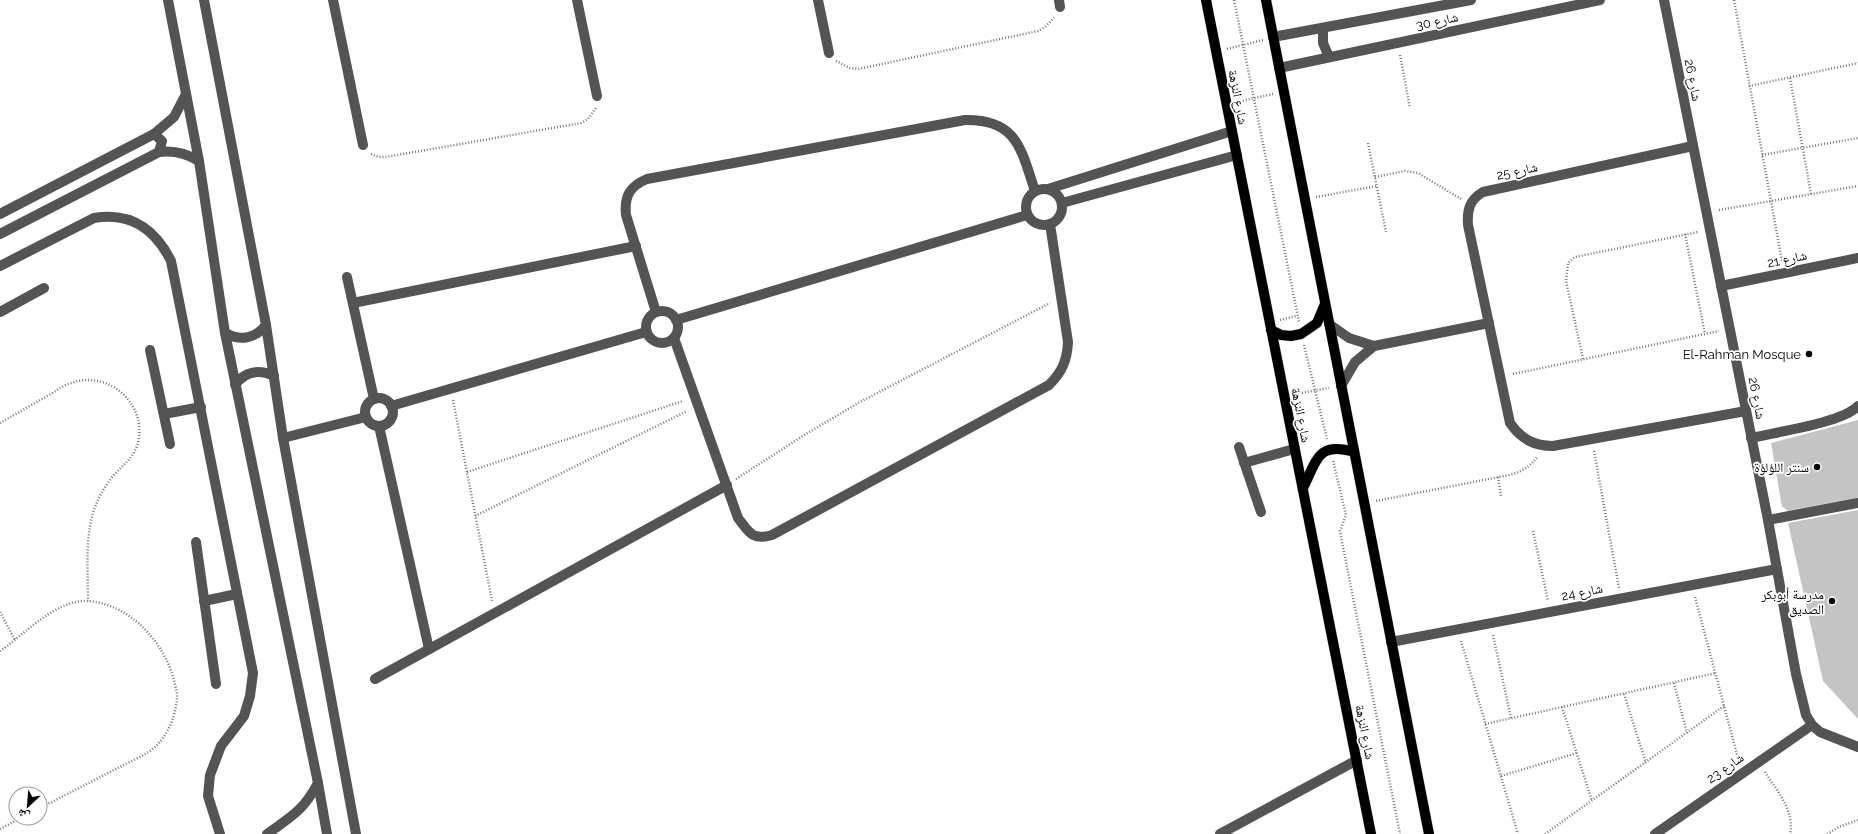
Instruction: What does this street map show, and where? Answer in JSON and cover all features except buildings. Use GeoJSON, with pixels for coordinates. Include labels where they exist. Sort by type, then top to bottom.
{"type":"FeatureCollection","features":[{"type":"Feature","properties":{"kind":"main road","name":"شارع النزهة"},"geometry":{"type":"LineString","coordinates":[[1206,0],[1371,834]]}},
{"type":"Feature","properties":{"kind":"main road"},"geometry":{"type":"LineString","coordinates":[[1266,0],[1429,834]]}},
{"type":"Feature","properties":{"kind":"main road"},"geometry":{"type":"LineString","coordinates":[[1271,326],[1286,336],[1301,334],[1317,323],[1325,304]]}},
{"type":"Feature","properties":{"kind":"main road"},"geometry":{"type":"LineString","coordinates":[[1303,488],[1320,454],[1335,447],[1354,452]]}},
{"type":"Feature","properties":{"kind":"street"},"geometry":{"type":"LineString","coordinates":[[168,0],[199,161],[224,333],[318,783],[327,834]]}},
{"type":"Feature","properties":{"kind":"street"},"geometry":{"type":"LineString","coordinates":[[204,0],[266,325],[283,438],[356,834]]}},
{"type":"Feature","properties":{"kind":"street"},"geometry":{"type":"LineString","coordinates":[[333,0],[363,145]]}},
{"type":"Feature","properties":{"kind":"street"},"geometry":{"type":"LineString","coordinates":[[577,0],[597,96]]}},
{"type":"Feature","properties":{"kind":"street"},"geometry":{"type":"LineString","coordinates":[[818,0],[829,53]]}},
{"type":"Feature","properties":{"kind":"street","name":"شارع 30"},"geometry":{"type":"LineString","coordinates":[[1273,37],[1471,0]]}},
{"type":"Feature","properties":{"kind":"street","name":"شارع 30"},"geometry":{"type":"LineString","coordinates":[[1279,68],[1600,0]]}},
{"type":"Feature","properties":{"kind":"street","name":"شارع 26"},"geometry":{"type":"LineString","coordinates":[[1664,0],[1768,520],[1796,674],[1806,715],[1812,725]]}},
{"type":"Feature","properties":{"kind":"street"},"geometry":{"type":"LineString","coordinates":[[1323,28],[1323,43],[1329,57]]}},
{"type":"Feature","properties":{"kind":"street"},"geometry":{"type":"LineString","coordinates":[[0,214],[154,134],[174,117],[186,94]]}},
{"type":"Feature","properties":{"kind":"street"},"geometry":{"type":"LineString","coordinates":[[656,312],[626,215],[625,203],[628,192],[636,184],[647,179],[964,120],[986,121],[997,124],[1010,134],[1020,147],[1035,191]]}},
{"type":"Feature","properties":{"kind":"street"},"geometry":{"type":"LineString","coordinates":[[1048,189],[1060,197],[1062,203],[1060,216],[1050,224],[1037,224],[1027,215],[1026,201],[1035,191],[1048,189],[1232,131]]}},
{"type":"Feature","properties":{"kind":"street"},"geometry":{"type":"LineString","coordinates":[[154,134],[162,141],[159,152]]}},
{"type":"Feature","properties":{"kind":"street","name":"شارع 25"},"geometry":{"type":"LineString","coordinates":[[1470,205],[1472,200],[1483,192],[1693,146]]}},
{"type":"Feature","properties":{"kind":"street"},"geometry":{"type":"LineString","coordinates":[[0,234],[159,152],[176,151],[199,161]]}},
{"type":"Feature","properties":{"kind":"street"},"geometry":{"type":"LineString","coordinates":[[1062,203],[1237,155]]}},
{"type":"Feature","properties":{"kind":"street"},"geometry":{"type":"LineString","coordinates":[[1470,205],[1467,215],[1468,225],[1510,423],[1524,438],[1543,446],[1592,440],[1746,411]]}},
{"type":"Feature","properties":{"kind":"street"},"geometry":{"type":"LineString","coordinates":[[676,320],[1027,215]]}},
{"type":"Feature","properties":{"kind":"street"},"geometry":{"type":"LineString","coordinates":[[0,266],[94,218],[106,216],[122,218],[153,233],[171,261],[253,673],[250,696],[244,716],[221,746],[210,775],[208,796],[220,834]]}},
{"type":"Feature","properties":{"kind":"street"},"geometry":{"type":"LineString","coordinates":[[674,338],[738,518],[749,533],[764,538],[1049,385],[1059,375],[1068,356],[1068,342],[1050,224]]}},
{"type":"Feature","properties":{"kind":"street"},"geometry":{"type":"LineString","coordinates":[[352,303],[636,246]]}},
{"type":"Feature","properties":{"kind":"street","name":"شارع 21"},"geometry":{"type":"LineString","coordinates":[[1721,286],[1858,258]]}},
{"type":"Feature","properties":{"kind":"street"},"geometry":{"type":"LineString","coordinates":[[347,277],[374,399]]}},
{"type":"Feature","properties":{"kind":"street"},"geometry":{"type":"LineString","coordinates":[[0,312],[44,288]]}},
{"type":"Feature","properties":{"kind":"street"},"geometry":{"type":"LineString","coordinates":[[656,312],[668,312],[676,320],[678,330],[674,338],[669,342],[658,343],[653,341],[646,332],[647,320],[656,312]]}},
{"type":"Feature","properties":{"kind":"street"},"geometry":{"type":"LineString","coordinates":[[1341,386],[1355,362],[1374,346],[1488,323]]}},
{"type":"Feature","properties":{"kind":"street"},"geometry":{"type":"LineString","coordinates":[[1329,324],[1349,338],[1374,346]]}},
{"type":"Feature","properties":{"kind":"street"},"geometry":{"type":"LineString","coordinates":[[224,333],[237,338],[244,338],[257,334],[266,325]]}},
{"type":"Feature","properties":{"kind":"street"},"geometry":{"type":"LineString","coordinates":[[391,406],[646,332]]}},
{"type":"Feature","properties":{"kind":"street"},"geometry":{"type":"LineString","coordinates":[[150,350],[170,444]]}},
{"type":"Feature","properties":{"kind":"street"},"geometry":{"type":"LineString","coordinates":[[235,385],[240,379],[252,372],[260,371],[274,376]]}},
{"type":"Feature","properties":{"kind":"street"},"geometry":{"type":"LineString","coordinates":[[374,399],[384,399],[391,406],[391,420],[383,426],[378,426],[371,423],[366,417],[365,408],[370,401],[374,399]]}},
{"type":"Feature","properties":{"kind":"street"},"geometry":{"type":"LineString","coordinates":[[1751,438],[1840,417],[1854,410],[1858,406]]}},
{"type":"Feature","properties":{"kind":"street"},"geometry":{"type":"LineString","coordinates":[[164,414],[201,407]]}},
{"type":"Feature","properties":{"kind":"street"},"geometry":{"type":"LineString","coordinates":[[283,438],[366,417]]}},
{"type":"Feature","properties":{"kind":"street"},"geometry":{"type":"LineString","coordinates":[[378,426],[429,649]]}},
{"type":"Feature","properties":{"kind":"street"},"geometry":{"type":"LineString","coordinates":[[1239,447],[1261,512]]}},
{"type":"Feature","properties":{"kind":"street"},"geometry":{"type":"LineString","coordinates":[[1244,463],[1294,449]]}},
{"type":"Feature","properties":{"kind":"street"},"geometry":{"type":"LineString","coordinates":[[375,679],[727,485]]}},
{"type":"Feature","properties":{"kind":"street"},"geometry":{"type":"LineString","coordinates":[[1768,520],[1858,503]]}},
{"type":"Feature","properties":{"kind":"street"},"geometry":{"type":"LineString","coordinates":[[196,542],[216,684]]}},
{"type":"Feature","properties":{"kind":"street","name":"شارع 24"},"geometry":{"type":"LineString","coordinates":[[1391,642],[1777,569]]}},
{"type":"Feature","properties":{"kind":"street"},"geometry":{"type":"LineString","coordinates":[[204,601],[237,594]]}},
{"type":"Feature","properties":{"kind":"street"},"geometry":{"type":"LineString","coordinates":[[1812,725],[1820,732],[1858,747]]}},
{"type":"Feature","properties":{"kind":"street","name":"شارع 23"},"geometry":{"type":"LineString","coordinates":[[1655,834],[1742,772],[1812,725]]}},
{"type":"Feature","properties":{"kind":"street"},"geometry":{"type":"LineString","coordinates":[[1220,834],[1357,760]]}},
{"type":"Feature","properties":{"kind":"street"},"geometry":{"type":"LineString","coordinates":[[267,834],[300,810],[318,783]]}},
{"type":"Feature","properties":{"kind":"path"},"geometry":{"type":"LineString","coordinates":[[1234,0],[1297,316],[1314,391],[1346,515],[1340,531],[1400,834]]}},
{"type":"Feature","properties":{"kind":"path"},"geometry":{"type":"LineString","coordinates":[[1734,0],[1784,273]]}},
{"type":"Feature","properties":{"kind":"path"},"geometry":{"type":"LineString","coordinates":[[829,53],[842,65],[858,69],[1038,31],[1052,22],[1060,3]]}},
{"type":"Feature","properties":{"kind":"path"},"geometry":{"type":"LineString","coordinates":[[1216,51],[1273,37]]}},
{"type":"Feature","properties":{"kind":"path"},"geometry":{"type":"LineString","coordinates":[[1397,42],[1410,108]]}},
{"type":"Feature","properties":{"kind":"path"},"geometry":{"type":"LineString","coordinates":[[1749,86],[1858,63]]}},
{"type":"Feature","properties":{"kind":"path"},"geometry":{"type":"LineString","coordinates":[[1790,78],[1811,194]]}},
{"type":"Feature","properties":{"kind":"path"},"geometry":{"type":"LineString","coordinates":[[1227,104],[1284,92]]}},
{"type":"Feature","properties":{"kind":"path"},"geometry":{"type":"LineString","coordinates":[[363,145],[372,155],[386,157],[580,123],[588,119],[594,113],[597,105],[597,96]]}},
{"type":"Feature","properties":{"kind":"path"},"geometry":{"type":"LineString","coordinates":[[1762,156],[1858,138]]}},
{"type":"Feature","properties":{"kind":"path"},"geometry":{"type":"LineString","coordinates":[[1368,143],[1386,232]]}},
{"type":"Feature","properties":{"kind":"path"},"geometry":{"type":"LineString","coordinates":[[1375,177],[1405,171],[1418,172],[1433,180],[1470,205]]}},
{"type":"Feature","properties":{"kind":"path"},"geometry":{"type":"LineString","coordinates":[[1305,199],[1377,186]]}},
{"type":"Feature","properties":{"kind":"path"},"geometry":{"type":"LineString","coordinates":[[1706,212],[1858,186]]}},
{"type":"Feature","properties":{"kind":"path"},"geometry":{"type":"LineString","coordinates":[[1583,359],[1566,281],[1568,263],[1575,257],[1709,230]]}},
{"type":"Feature","properties":{"kind":"path"},"geometry":{"type":"LineString","coordinates":[[1685,234],[1705,334]]}},
{"type":"Feature","properties":{"kind":"path"},"geometry":{"type":"LineString","coordinates":[[727,485],[812,430],[860,402],[1062,297]]}},
{"type":"Feature","properties":{"kind":"path"},"geometry":{"type":"LineString","coordinates":[[1271,326],[1297,316]]}},
{"type":"Feature","properties":{"kind":"path"},"geometry":{"type":"LineString","coordinates":[[1500,377],[1730,329]]}},
{"type":"Feature","properties":{"kind":"path"},"geometry":{"type":"LineString","coordinates":[[0,423],[71,383],[85,380],[99,381],[112,386],[123,393],[132,404],[138,417],[140,431],[138,444],[132,457],[104,488],[93,513],[90,527],[88,601]]}},
{"type":"Feature","properties":{"kind":"path"},"geometry":{"type":"LineString","coordinates":[[1285,397],[1341,386]]}},
{"type":"Feature","properties":{"kind":"path"},"geometry":{"type":"LineString","coordinates":[[451,388],[494,614]]}},
{"type":"Feature","properties":{"kind":"path"},"geometry":{"type":"LineString","coordinates":[[467,472],[696,401]]}},
{"type":"Feature","properties":{"kind":"path"},"geometry":{"type":"LineString","coordinates":[[475,516],[696,401]]}},
{"type":"Feature","properties":{"kind":"path"},"geometry":{"type":"LineString","coordinates":[[1592,440],[1621,598]]}},
{"type":"Feature","properties":{"kind":"path"},"geometry":{"type":"LineString","coordinates":[[1364,504],[1520,472],[1530,466],[1538,457],[1543,446]]}},
{"type":"Feature","properties":{"kind":"path"},"geometry":{"type":"LineString","coordinates":[[1498,477],[1502,496]]}},
{"type":"Feature","properties":{"kind":"path"},"geometry":{"type":"LineString","coordinates":[[1533,531],[1550,611]]}},
{"type":"Feature","properties":{"kind":"path"},"geometry":{"type":"LineString","coordinates":[[1692,585],[1742,772]]}},
{"type":"Feature","properties":{"kind":"path"},"geometry":{"type":"LineString","coordinates":[[0,651],[50,613],[68,604],[88,601],[118,609],[140,625],[159,645],[171,669],[178,697],[171,724],[157,745],[140,757],[48,804]]}},
{"type":"Feature","properties":{"kind":"path"},"geometry":{"type":"LineString","coordinates":[[0,612],[15,640]]}},
{"type":"Feature","properties":{"kind":"path"},"geometry":{"type":"LineString","coordinates":[[1491,623],[1511,718]]}},
{"type":"Feature","properties":{"kind":"path"},"geometry":{"type":"LineString","coordinates":[[1457,629],[1518,834]]}},
{"type":"Feature","properties":{"kind":"path"},"geometry":{"type":"LineString","coordinates":[[1486,724],[1716,673]]}},
{"type":"Feature","properties":{"kind":"path"},"geometry":{"type":"LineString","coordinates":[[1674,683],[1687,733]]}},
{"type":"Feature","properties":{"kind":"path"},"geometry":{"type":"LineString","coordinates":[[1624,694],[1646,763]]}},
{"type":"Feature","properties":{"kind":"path"},"geometry":{"type":"LineString","coordinates":[[1545,834],[1724,706]]}},
{"type":"Feature","properties":{"kind":"path"},"geometry":{"type":"LineString","coordinates":[[1562,707],[1592,801]]}},
{"type":"Feature","properties":{"kind":"path"},"geometry":{"type":"LineString","coordinates":[[1501,776],[1577,753]]}},
{"type":"Feature","properties":{"kind":"path"},"geometry":{"type":"LineString","coordinates":[[1759,761],[1790,813],[1792,825],[1790,834]]}},
{"type":"Feature","properties":{"kind":"path"},"geometry":{"type":"LineString","coordinates":[[1827,834],[1839,827],[1858,820]]}},
{"type":"Feature","properties":{"kind":"place","name":"El-Rahman Mosque"},"geometry":{"type":"Point","coordinates":[1809,354]}},
{"type":"Feature","properties":{"kind":"place","name":"سنتر اللؤلؤة"},"geometry":{"type":"Point","coordinates":[1817,467]}},
{"type":"Feature","properties":{"kind":"place","name":"مدرسة أبوبكر الصديق"},"geometry":{"type":"Point","coordinates":[1832,601]}}]}
